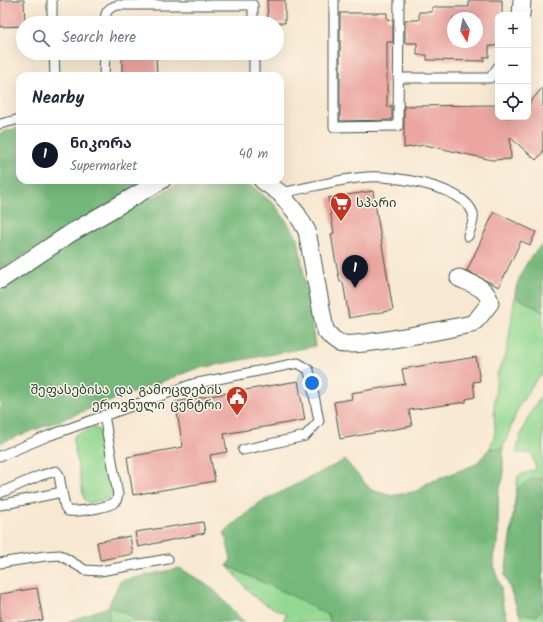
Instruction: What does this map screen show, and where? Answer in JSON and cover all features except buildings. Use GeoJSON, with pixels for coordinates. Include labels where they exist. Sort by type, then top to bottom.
{"type":"FeatureCollection","features":[{"type":"Feature","properties":{"kind":"street"},"geometry":{"type":"LineString","coordinates":[[521,12],[522,0]]}},
{"type":"Feature","properties":{"kind":"street"},"geometry":{"type":"LineString","coordinates":[[0,280],[71,233],[155,184]]}},
{"type":"Feature","properties":{"kind":"street"},"geometry":{"type":"LineString","coordinates":[[268,184],[280,193],[297,214],[306,231],[325,330],[332,339],[340,343],[388,339],[472,324],[490,303],[489,296],[484,291],[459,278]]}},
{"type":"Feature","properties":{"kind":"lane"},"geometry":{"type":"LineString","coordinates":[[52,0],[52,16]]}},
{"type":"Feature","properties":{"kind":"lane"},"geometry":{"type":"LineString","coordinates":[[334,0],[334,127],[398,126],[399,0]]}},
{"type":"Feature","properties":{"kind":"lane"},"geometry":{"type":"LineString","coordinates":[[105,16],[105,13],[110,7],[118,5],[207,2],[253,2],[253,16]]}},
{"type":"Feature","properties":{"kind":"lane"},"geometry":{"type":"LineString","coordinates":[[54,60],[55,72]]}},
{"type":"Feature","properties":{"kind":"lane"},"geometry":{"type":"LineString","coordinates":[[104,72],[105,60]]}},
{"type":"Feature","properties":{"kind":"lane"},"geometry":{"type":"LineString","coordinates":[[254,60],[254,72]]}},
{"type":"Feature","properties":{"kind":"lane"},"geometry":{"type":"LineString","coordinates":[[398,78],[490,78],[495,71]]}},
{"type":"Feature","properties":{"kind":"lane"},"geometry":{"type":"LineString","coordinates":[[0,124],[16,120]]}},
{"type":"Feature","properties":{"kind":"lane"},"geometry":{"type":"LineString","coordinates":[[280,193],[366,177],[391,177],[427,184],[454,195],[470,206],[474,214],[468,236]]}},
{"type":"Feature","properties":{"kind":"lane"},"geometry":{"type":"LineString","coordinates":[[0,456],[104,415],[193,384],[298,363],[309,370],[319,421],[306,436],[242,450]]}},
{"type":"Feature","properties":{"kind":"lane"},"geometry":{"type":"LineString","coordinates":[[0,493],[45,474],[56,471],[59,475],[64,507],[68,511],[74,512],[110,505],[116,501],[118,495],[104,415]]}},
{"type":"Feature","properties":{"kind":"lane"},"geometry":{"type":"LineString","coordinates":[[0,505],[62,492]]}},
{"type":"Feature","properties":{"kind":"lane"},"geometry":{"type":"LineString","coordinates":[[0,563],[60,555],[85,570],[100,571],[168,558]]}},
{"type":"Feature","properties":{"kind":"green space"},"geometry":{"type":"Polygon","coordinates":[[[16,128],[16,184],[142,184],[0,270],[0,133],[16,128]]]}},
{"type":"Feature","properties":{"kind":"green space"},"geometry":{"type":"Polygon","coordinates":[[[178,184],[247,184],[275,205],[298,238],[315,346],[195,369],[0,443],[0,292],[76,240],[178,184]]]}},
{"type":"Feature","properties":{"kind":"green space"},"geometry":{"type":"Polygon","coordinates":[[[543,245],[543,312],[515,296],[520,275],[533,254],[543,245]]]}},
{"type":"Feature","properties":{"kind":"green space"},"geometry":{"type":"Polygon","coordinates":[[[515,296],[543,312],[543,374],[536,380],[519,406],[503,448],[503,478],[498,494],[498,543],[493,555],[495,571],[501,588],[502,602],[509,622],[371,490],[392,496],[418,491],[426,484],[477,464],[490,448],[495,433],[494,406],[497,374],[507,350],[515,296]]]}},
{"type":"Feature","properties":{"kind":"green space"},"geometry":{"type":"Polygon","coordinates":[[[543,394],[543,622],[523,622],[505,575],[518,476],[536,469],[532,454],[516,453],[526,422],[543,394]]]}},
{"type":"Feature","properties":{"kind":"green space"},"geometry":{"type":"Polygon","coordinates":[[[95,428],[100,431],[112,494],[108,499],[88,503],[84,499],[73,440],[75,435],[95,428]]]}},
{"type":"Feature","properties":{"kind":"green space"},"geometry":{"type":"Polygon","coordinates":[[[490,448],[503,448],[503,478],[498,494],[498,543],[493,555],[495,571],[501,588],[502,602],[509,622],[331,622],[328,615],[289,594],[227,566],[231,559],[224,532],[259,503],[345,460],[371,490],[392,496],[418,491],[426,484],[476,464],[490,448]]]}},
{"type":"Feature","properties":{"kind":"green space"},"geometry":{"type":"Polygon","coordinates":[[[543,478],[543,607],[537,616],[519,614],[505,575],[518,488],[531,479],[543,478]]]}},
{"type":"Feature","properties":{"kind":"green space"},"geometry":{"type":"Polygon","coordinates":[[[227,566],[289,594],[328,615],[331,622],[283,622],[286,614],[256,598],[248,591],[227,566]]]}},
{"type":"Feature","properties":{"kind":"green space"},"geometry":{"type":"Polygon","coordinates":[[[180,568],[213,589],[244,622],[137,622],[125,612],[109,607],[109,622],[67,622],[108,607],[120,581],[180,568]]]}},
{"type":"Feature","properties":{"kind":"green space"},"geometry":{"type":"Polygon","coordinates":[[[108,607],[125,612],[137,622],[109,622],[108,607]]]}},
{"type":"Feature","properties":{"kind":"place","name":"სპარი"},"geometry":{"type":"Point","coordinates":[341,222]}},
{"type":"Feature","properties":{"kind":"place","name":"ნიკორა"},"geometry":{"type":"Point","coordinates":[355,288]}},
{"type":"Feature","properties":{"kind":"place","name":"შეფასებისა და გამოცდების ეროვნული ცენტრი"},"geometry":{"type":"Point","coordinates":[237,416]}}]}
